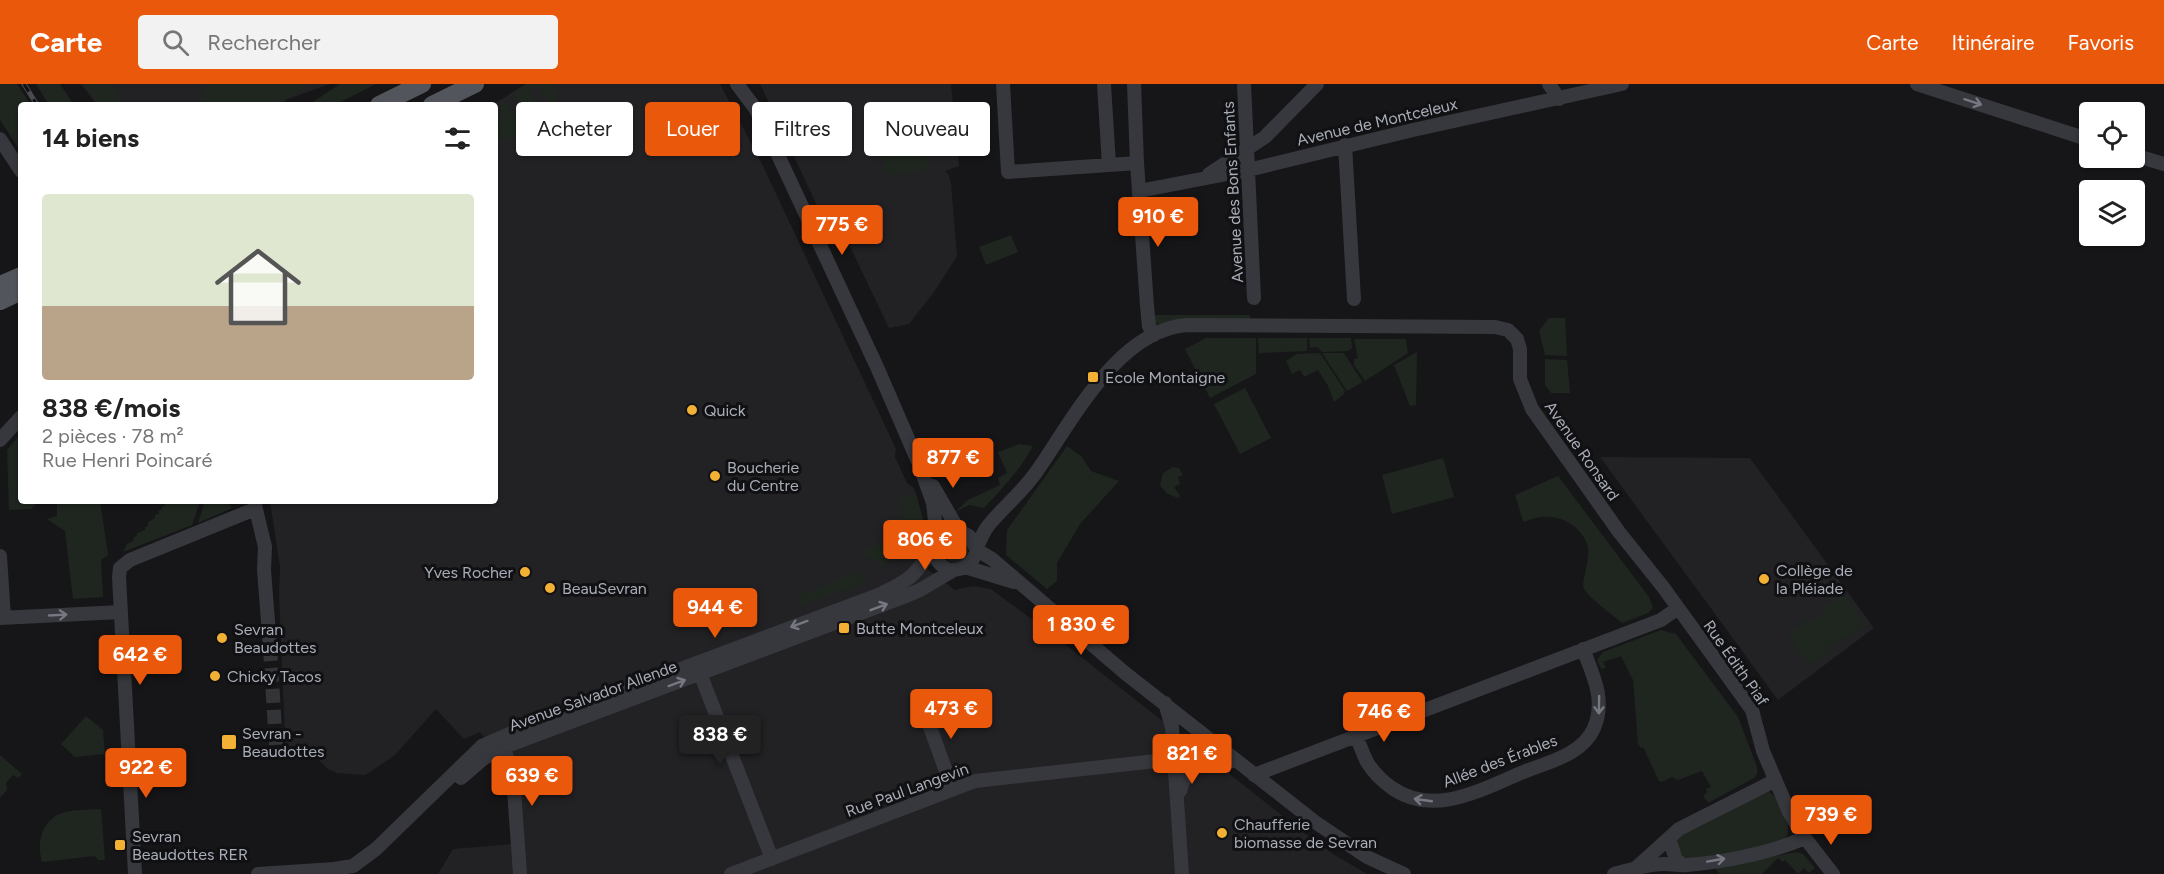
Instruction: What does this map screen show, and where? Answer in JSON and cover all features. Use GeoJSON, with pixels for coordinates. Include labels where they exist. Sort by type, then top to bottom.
{"type":"FeatureCollection","features":[{"type":"Feature","properties":{"kind":"main road"},"geometry":{"type":"LineString","coordinates":[[385,102],[422,84]]}},
{"type":"Feature","properties":{"kind":"main road"},"geometry":{"type":"LineString","coordinates":[[438,102],[475,84]]}},
{"type":"Feature","properties":{"kind":"main road"},"geometry":{"type":"LineString","coordinates":[[0,285],[18,277]]}},
{"type":"Feature","properties":{"kind":"main road"},"geometry":{"type":"LineString","coordinates":[[0,301],[18,292]]}},
{"type":"Feature","properties":{"kind":"street"},"geometry":{"type":"LineString","coordinates":[[737,84],[755,108],[778,155],[877,367],[919,464],[933,504],[936,542],[934,550],[937,561],[943,567],[960,568],[1019,583]]}},
{"type":"Feature","properties":{"kind":"street"},"geometry":{"type":"LineString","coordinates":[[1003,84],[1008,172],[1137,163]]}},
{"type":"Feature","properties":{"kind":"street"},"geometry":{"type":"LineString","coordinates":[[1104,84],[1110,165]]}},
{"type":"Feature","properties":{"kind":"street"},"geometry":{"type":"LineString","coordinates":[[1134,84],[1147,312],[1149,326],[1154,335]]}},
{"type":"Feature","properties":{"kind":"street","name":"Avenue des Bons Enfants"},"geometry":{"type":"LineString","coordinates":[[1244,84],[1254,298]]}},
{"type":"Feature","properties":{"kind":"street"},"geometry":{"type":"LineString","coordinates":[[1200,178],[1248,150],[1283,121],[1317,84]]}},
{"type":"Feature","properties":{"kind":"street"},"geometry":{"type":"LineString","coordinates":[[1549,84],[1558,99]]}},
{"type":"Feature","properties":{"kind":"street","name":"Avenue de Montceleux"},"geometry":{"type":"LineString","coordinates":[[1139,191],[1248,170],[1345,145],[1558,99],[1591,88],[1622,84]]}},
{"type":"Feature","properties":{"kind":"street"},"geometry":{"type":"LineString","coordinates":[[1917,84],[2079,136]]}},
{"type":"Feature","properties":{"kind":"street"},"geometry":{"type":"LineString","coordinates":[[0,139],[18,166]]}},
{"type":"Feature","properties":{"kind":"street"},"geometry":{"type":"LineString","coordinates":[[1345,145],[1354,299]]}},
{"type":"Feature","properties":{"kind":"street"},"geometry":{"type":"LineString","coordinates":[[2145,158],[2164,164]]}},
{"type":"Feature","properties":{"kind":"street","name":"Avenue Ronsard"},"geometry":{"type":"LineString","coordinates":[[977,548],[986,529],[1036,473],[1066,425],[1099,381],[1122,358],[1154,335],[1177,326],[1187,325],[1495,327],[1508,330],[1519,343],[1520,379],[1532,409],[1619,532],[1678,608]]}},
{"type":"Feature","properties":{"kind":"street"},"geometry":{"type":"LineString","coordinates":[[0,440],[18,420]]}},
{"type":"Feature","properties":{"kind":"street"},"geometry":{"type":"LineString","coordinates":[[919,464],[962,531],[977,548],[1125,673],[1254,775],[1367,857],[1404,874]]}},
{"type":"Feature","properties":{"kind":"street"},"geometry":{"type":"LineString","coordinates":[[135,874],[119,573],[124,564],[255,505],[265,548],[264,570],[270,647]]}},
{"type":"Feature","properties":{"kind":"street","name":"Avenue Ronsard"},"geometry":{"type":"LineString","coordinates":[[962,531],[981,526],[996,516]]}},
{"type":"Feature","properties":{"kind":"street"},"geometry":{"type":"LineString","coordinates":[[936,542],[943,534],[962,531]]}},
{"type":"Feature","properties":{"kind":"street","name":"Avenue Salvador Allende"},"geometry":{"type":"LineString","coordinates":[[698,669],[904,583],[917,572],[936,542]]}},
{"type":"Feature","properties":{"kind":"street"},"geometry":{"type":"LineString","coordinates":[[960,568],[973,561],[977,548]]}},
{"type":"Feature","properties":{"kind":"street"},"geometry":{"type":"LineString","coordinates":[[0,556],[2,618],[121,612]]}},
{"type":"Feature","properties":{"kind":"street","name":"Avenue Salvador Allende"},"geometry":{"type":"LineString","coordinates":[[258,874],[316,872],[353,866],[376,849],[482,746],[502,742],[698,669],[901,598],[960,568]]}},
{"type":"Feature","properties":{"kind":"street"},"geometry":{"type":"LineString","coordinates":[[1254,775],[1663,619],[1678,608]]}},
{"type":"Feature","properties":{"kind":"street","name":"Rue Édith Piaf"},"geometry":{"type":"LineString","coordinates":[[1678,608],[1752,710],[1774,781],[1804,838]]}},
{"type":"Feature","properties":{"kind":"street","name":"Allée des Érables"},"geometry":{"type":"LineString","coordinates":[[1356,736],[1372,770],[1395,790],[1422,800],[1439,801],[1459,798],[1564,756],[1592,734],[1599,714],[1599,697],[1583,649]]}},
{"type":"Feature","properties":{"kind":"street"},"geometry":{"type":"LineString","coordinates":[[698,669],[772,859]]}},
{"type":"Feature","properties":{"kind":"street"},"geometry":{"type":"LineString","coordinates":[[921,702],[952,788]]}},
{"type":"Feature","properties":{"kind":"street"},"geometry":{"type":"LineString","coordinates":[[1165,703],[1172,727],[1182,874]]}},
{"type":"Feature","properties":{"kind":"street"},"geometry":{"type":"LineString","coordinates":[[502,742],[513,776],[516,795],[520,874]]}},
{"type":"Feature","properties":{"kind":"street","name":"Avenue Salvador Allende"},"geometry":{"type":"LineString","coordinates":[[341,874],[378,858],[502,742]]}},
{"type":"Feature","properties":{"kind":"street"},"geometry":{"type":"LineString","coordinates":[[1177,799],[1185,776],[1195,763],[1215,758],[1237,762]]}},
{"type":"Feature","properties":{"kind":"street","name":"Rue Paul Langevin"},"geometry":{"type":"LineString","coordinates":[[731,874],[952,788],[990,778],[1174,759]]}},
{"type":"Feature","properties":{"kind":"street"},"geometry":{"type":"LineString","coordinates":[[1637,867],[1679,829],[1774,781]]}},
{"type":"Feature","properties":{"kind":"street"},"geometry":{"type":"LineString","coordinates":[[1669,838],[1670,848],[1676,860],[1683,865]]}},
{"type":"Feature","properties":{"kind":"street"},"geometry":{"type":"LineString","coordinates":[[1614,874],[1637,867],[1664,864],[1683,865],[1773,850],[1804,838],[1833,874]]}},
{"type":"Feature","properties":{"kind":"shaded area"},"geometry":{"type":"Polygon","coordinates":[[[0,84],[17,84],[29,102],[18,102],[18,147],[0,120],[0,84]]]}},
{"type":"Feature","properties":{"kind":"shaded area"},"geometry":{"type":"Polygon","coordinates":[[[36,84],[60,84],[72,102],[47,102],[36,84]]]}},
{"type":"Feature","properties":{"kind":"shaded area"},"geometry":{"type":"Polygon","coordinates":[[[81,84],[330,84],[279,102],[95,102],[81,84]]]}},
{"type":"Feature","properties":{"kind":"shaded area"},"geometry":{"type":"Polygon","coordinates":[[[84,84],[110,84],[120,96],[120,102],[96,102],[84,84]]]}},
{"type":"Feature","properties":{"kind":"shaded area"},"geometry":{"type":"Polygon","coordinates":[[[207,84],[308,84],[283,102],[201,102],[207,84]]]}},
{"type":"Feature","properties":{"kind":"shaded area"},"geometry":{"type":"Polygon","coordinates":[[[340,84],[376,84],[341,102],[313,102],[340,84]]]}},
{"type":"Feature","properties":{"kind":"shaded area"},"geometry":{"type":"Polygon","coordinates":[[[526,84],[720,84],[729,102],[645,102],[645,156],[740,156],[740,122],[752,145],[752,156],[758,156],[763,166],[896,449],[895,457],[907,483],[914,488],[923,519],[921,538],[913,558],[955,590],[973,586],[991,589],[1056,637],[1308,836],[1367,874],[438,874],[453,849],[512,844],[508,779],[504,764],[480,732],[464,739],[436,709],[394,756],[365,775],[337,773],[328,769],[316,757],[286,760],[279,594],[280,567],[270,504],[498,504],[498,102],[526,84]]]}},
{"type":"Feature","properties":{"kind":"shaded area"},"geometry":{"type":"Polygon","coordinates":[[[526,84],[555,84],[556,102],[548,102],[537,86],[528,91],[536,102],[520,102],[513,92],[526,84]]]}},
{"type":"Feature","properties":{"kind":"shaded area"},"geometry":{"type":"Polygon","coordinates":[[[760,84],[951,84],[953,102],[864,102],[864,156],[958,156],[959,166],[945,171],[951,183],[957,256],[934,292],[909,324],[889,328],[842,230],[829,231],[794,156],[852,156],[852,102],[768,102],[760,84]]]}},
{"type":"Feature","properties":{"kind":"shaded area"},"geometry":{"type":"Polygon","coordinates":[[[505,102],[516,115],[516,138],[498,143],[501,103],[505,102]]]}},
{"type":"Feature","properties":{"kind":"shaded area"},"geometry":{"type":"Polygon","coordinates":[[[883,156],[927,156],[928,171],[885,175],[883,156]]]}},
{"type":"Feature","properties":{"kind":"shaded area"},"geometry":{"type":"Polygon","coordinates":[[[1011,235],[1018,252],[986,265],[979,247],[1011,235]]]}},
{"type":"Feature","properties":{"kind":"shaded area"},"geometry":{"type":"Polygon","coordinates":[[[1152,315],[1250,315],[1250,320],[1185,319],[1159,325],[1154,322],[1152,315]]]}},
{"type":"Feature","properties":{"kind":"shaded area"},"geometry":{"type":"Polygon","coordinates":[[[1549,318],[1565,318],[1567,356],[1545,355],[1539,331],[1549,318]]]}},
{"type":"Feature","properties":{"kind":"shaded area"},"geometry":{"type":"Polygon","coordinates":[[[1206,338],[1256,338],[1256,374],[1210,398],[1185,349],[1206,338]]]}},
{"type":"Feature","properties":{"kind":"shaded area"},"geometry":{"type":"Polygon","coordinates":[[[1258,338],[1307,338],[1307,351],[1259,353],[1258,338]]]}},
{"type":"Feature","properties":{"kind":"shaded area"},"geometry":{"type":"Polygon","coordinates":[[[1309,338],[1351,338],[1352,348],[1348,351],[1322,352],[1317,347],[1310,348],[1309,338]]]}},
{"type":"Feature","properties":{"kind":"shaded area"},"geometry":{"type":"Polygon","coordinates":[[[1354,339],[1406,339],[1408,353],[1365,381],[1354,365],[1354,359],[1358,358],[1354,339]]]}},
{"type":"Feature","properties":{"kind":"shaded area"},"geometry":{"type":"Polygon","coordinates":[[[1417,352],[1416,405],[1410,406],[1394,365],[1417,352]]]}},
{"type":"Feature","properties":{"kind":"shaded area"},"geometry":{"type":"Polygon","coordinates":[[[1320,353],[1345,391],[1334,402],[1318,370],[1304,377],[1300,370],[1292,374],[1286,361],[1297,354],[1320,353]]]}},
{"type":"Feature","properties":{"kind":"shaded area"},"geometry":{"type":"Polygon","coordinates":[[[1322,353],[1344,353],[1362,381],[1361,383],[1347,391],[1322,353]]]}},
{"type":"Feature","properties":{"kind":"shaded area"},"geometry":{"type":"Polygon","coordinates":[[[1545,359],[1567,360],[1570,393],[1551,393],[1545,385],[1545,359]]]}},
{"type":"Feature","properties":{"kind":"shaded area"},"geometry":{"type":"Polygon","coordinates":[[[1245,388],[1271,438],[1240,454],[1214,404],[1245,388]]]}},
{"type":"Feature","properties":{"kind":"shaded area"},"geometry":{"type":"Polygon","coordinates":[[[18,437],[18,504],[36,504],[31,509],[9,510],[7,450],[18,437]]]}},
{"type":"Feature","properties":{"kind":"shaded area"},"geometry":{"type":"Polygon","coordinates":[[[1019,444],[1033,446],[1017,471],[991,501],[984,508],[969,505],[955,512],[968,500],[1000,485],[998,478],[1007,473],[998,452],[1019,444]]]}},
{"type":"Feature","properties":{"kind":"shaded area"},"geometry":{"type":"Polygon","coordinates":[[[1067,446],[1081,456],[1091,471],[1119,481],[1080,524],[1057,563],[1057,581],[1047,589],[1006,555],[1007,530],[1067,446]]]}},
{"type":"Feature","properties":{"kind":"shaded area","name":"Collège de la Pléiade"},"geometry":{"type":"Polygon","coordinates":[[[1600,457],[1750,458],[1874,628],[1778,700],[1600,457]]]}},
{"type":"Feature","properties":{"kind":"shaded area"},"geometry":{"type":"Polygon","coordinates":[[[1443,458],[1454,497],[1392,514],[1382,475],[1443,458]]]}},
{"type":"Feature","properties":{"kind":"shaded area"},"geometry":{"type":"Polygon","coordinates":[[[1173,467],[1179,468],[1183,475],[1178,477],[1180,484],[1174,487],[1180,496],[1178,498],[1166,493],[1160,485],[1163,473],[1173,467]]]}},
{"type":"Feature","properties":{"kind":"shaded area"},"geometry":{"type":"Polygon","coordinates":[[[1558,476],[1649,597],[1653,608],[1648,613],[1622,623],[1587,593],[1583,581],[1588,550],[1583,535],[1577,528],[1552,517],[1523,521],[1515,495],[1558,476]]]}},
{"type":"Feature","properties":{"kind":"shaded area"},"geometry":{"type":"Polygon","coordinates":[[[898,494],[907,496],[916,494],[923,519],[921,538],[909,534],[898,494]]]}},
{"type":"Feature","properties":{"kind":"shaded area"},"geometry":{"type":"Polygon","coordinates":[[[57,504],[100,504],[108,555],[101,560],[103,597],[73,599],[65,531],[47,519],[57,516],[57,504]]]}},
{"type":"Feature","properties":{"kind":"shaded area"},"geometry":{"type":"Polygon","coordinates":[[[165,504],[199,504],[192,525],[123,552],[137,533],[145,530],[148,522],[159,514],[158,510],[165,504]]]}},
{"type":"Feature","properties":{"kind":"shaded area"},"geometry":{"type":"Polygon","coordinates":[[[204,504],[229,504],[232,508],[198,523],[204,504]]]}},
{"type":"Feature","properties":{"kind":"shaded area"},"geometry":{"type":"Polygon","coordinates":[[[899,538],[886,568],[857,551],[899,538]]]}},
{"type":"Feature","properties":{"kind":"shaded area"},"geometry":{"type":"Polygon","coordinates":[[[956,539],[965,542],[968,551],[965,560],[956,563],[947,560],[944,551],[947,542],[956,539]]]}},
{"type":"Feature","properties":{"kind":"shaded area"},"geometry":{"type":"Polygon","coordinates":[[[856,571],[869,580],[797,608],[801,595],[856,571]]]}},
{"type":"Feature","properties":{"kind":"shaded area"},"geometry":{"type":"Polygon","coordinates":[[[1841,594],[1843,597],[1846,596],[1864,621],[1862,623],[1864,625],[1846,639],[1844,636],[1828,647],[1830,651],[1812,664],[1810,661],[1807,662],[1789,637],[1791,635],[1789,632],[1807,619],[1809,622],[1825,611],[1823,607],[1841,594]]]}},
{"type":"Feature","properties":{"kind":"shaded area"},"geometry":{"type":"Polygon","coordinates":[[[1661,630],[1676,634],[1738,717],[1757,767],[1757,774],[1754,778],[1708,803],[1703,795],[1707,793],[1706,789],[1711,787],[1702,771],[1678,780],[1672,777],[1662,782],[1659,781],[1643,747],[1641,748],[1638,744],[1633,680],[1621,656],[1603,662],[1606,668],[1601,669],[1597,660],[1603,652],[1661,630]]]}},
{"type":"Feature","properties":{"kind":"shaded area"},"geometry":{"type":"Polygon","coordinates":[[[86,716],[103,730],[105,754],[75,757],[61,744],[86,716]]]}},
{"type":"Feature","properties":{"kind":"shaded area"},"geometry":{"type":"Polygon","coordinates":[[[0,755],[22,774],[18,778],[13,775],[6,783],[7,790],[0,798],[0,755]]]}},
{"type":"Feature","properties":{"kind":"shaded area"},"geometry":{"type":"Polygon","coordinates":[[[1768,791],[1776,799],[1786,818],[1788,831],[1783,840],[1775,845],[1681,861],[1676,838],[1768,791]]]}},
{"type":"Feature","properties":{"kind":"shaded area"},"geometry":{"type":"Polygon","coordinates":[[[101,809],[105,860],[98,860],[95,856],[42,862],[40,840],[45,826],[55,816],[76,810],[101,809]]]}},
{"type":"Feature","properties":{"kind":"shaded area"},"geometry":{"type":"Polygon","coordinates":[[[1797,852],[1803,854],[1815,868],[1809,873],[1804,868],[1798,874],[1785,860],[1783,862],[1778,858],[1762,874],[1720,874],[1714,867],[1797,852]]]}},
{"type":"Feature","properties":{"kind":"tunnel"},"geometry":{"type":"LineString","coordinates":[[270,647],[276,746]]}},
{"type":"Feature","properties":{"kind":"railway"},"geometry":{"type":"LineString","coordinates":[[24,84],[35,102]]}},
{"type":"Feature","properties":{"kind":"place","name":"Ecole Montaigne"},"geometry":{"type":"Point","coordinates":[1093,377]}},
{"type":"Feature","properties":{"kind":"place","name":"Quick"},"geometry":{"type":"Point","coordinates":[692,410]}},
{"type":"Feature","properties":{"kind":"place","name":"Boucherie du Centre"},"geometry":{"type":"Point","coordinates":[715,476]}},
{"type":"Feature","properties":{"kind":"place","name":"Yves Rocher"},"geometry":{"type":"Point","coordinates":[525,572]}},
{"type":"Feature","properties":{"kind":"place","name":"Collège de la Pléiade"},"geometry":{"type":"Point","coordinates":[1764,579]}},
{"type":"Feature","properties":{"kind":"place","name":"BeauSevran"},"geometry":{"type":"Point","coordinates":[550,588]}},
{"type":"Feature","properties":{"kind":"place","name":"Butte Montceleux"},"geometry":{"type":"Point","coordinates":[844,628]}},
{"type":"Feature","properties":{"kind":"place","name":"Sevran Beaudottes"},"geometry":{"type":"Point","coordinates":[222,638]}},
{"type":"Feature","properties":{"kind":"place","name":"Chicky Tacos"},"geometry":{"type":"Point","coordinates":[215,676]}},
{"type":"Feature","properties":{"kind":"place","name":"Sevran - Beaudottes"},"geometry":{"type":"Point","coordinates":[229,742]}},
{"type":"Feature","properties":{"kind":"place","name":"Chaufferie biomasse de Sevran"},"geometry":{"type":"Point","coordinates":[1222,833]}},
{"type":"Feature","properties":{"kind":"place","name":"Sevran Beaudottes RER"},"geometry":{"type":"Point","coordinates":[120,845]}}]}
